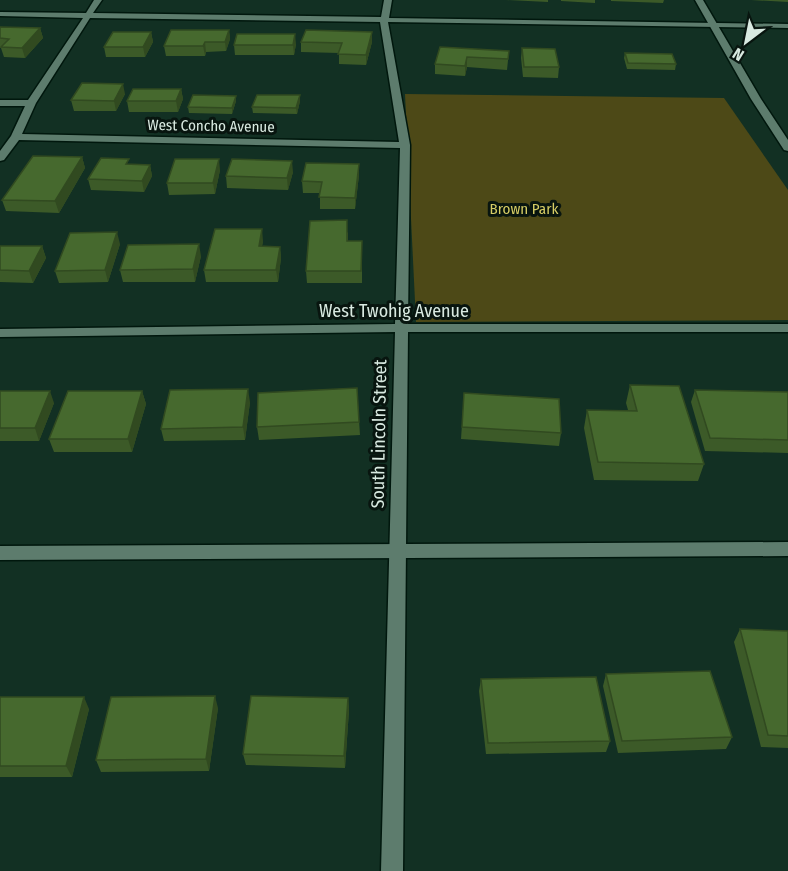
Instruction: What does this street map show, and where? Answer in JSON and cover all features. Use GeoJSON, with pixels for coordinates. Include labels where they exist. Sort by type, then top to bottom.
{"type":"FeatureCollection","features":[{"type":"Feature","properties":{"kind":"street"},"geometry":{"type":"LineString","coordinates":[[0,158],[16,136],[31,103],[98,0]]}},
{"type":"Feature","properties":{"kind":"street","name":"South Lincoln Street"},"geometry":{"type":"LineString","coordinates":[[388,0],[384,21],[405,145],[392,871]]}},
{"type":"Feature","properties":{"kind":"street"},"geometry":{"type":"LineString","coordinates":[[699,0],[756,99],[788,148]]}},
{"type":"Feature","properties":{"kind":"street"},"geometry":{"type":"LineString","coordinates":[[0,15],[788,26]]}},
{"type":"Feature","properties":{"kind":"street"},"geometry":{"type":"LineString","coordinates":[[0,103],[31,103]]}},
{"type":"Feature","properties":{"kind":"street","name":"West Concho Avenue"},"geometry":{"type":"LineString","coordinates":[[16,136],[405,145]]}},
{"type":"Feature","properties":{"kind":"street","name":"West Twohig Avenue"},"geometry":{"type":"LineString","coordinates":[[0,333],[400,328],[788,328]]}},
{"type":"Feature","properties":{"kind":"street"},"geometry":{"type":"LineString","coordinates":[[0,553],[788,549]]}},
{"type":"Feature","properties":{"kind":"green space","name":"Brown Park"},"geometry":{"type":"Polygon","coordinates":[[[405,94],[724,98],[788,190],[788,320],[416,322],[405,94]]]}},
{"type":"Feature","properties":{"kind":"building"},"geometry":{"type":"Polygon","coordinates":[[[0,27],[40,28],[22,48],[1,47],[9,39],[0,38],[0,27]]]}},
{"type":"Feature","properties":{"kind":"building"},"geometry":{"type":"Polygon","coordinates":[[[171,30],[229,30],[225,42],[205,42],[203,46],[164,46],[171,30]]]}},
{"type":"Feature","properties":{"kind":"building"},"geometry":{"type":"Polygon","coordinates":[[[306,30],[372,32],[366,55],[338,54],[342,43],[301,42],[306,30]]]}},
{"type":"Feature","properties":{"kind":"building"},"geometry":{"type":"Polygon","coordinates":[[[113,32],[151,32],[143,47],[104,47],[113,32]]]}},
{"type":"Feature","properties":{"kind":"building"},"geometry":{"type":"Polygon","coordinates":[[[237,34],[295,34],[293,45],[234,45],[237,34]]]}},
{"type":"Feature","properties":{"kind":"building"},"geometry":{"type":"Polygon","coordinates":[[[440,47],[509,51],[508,59],[467,57],[465,66],[435,64],[440,47]]]}},
{"type":"Feature","properties":{"kind":"building"},"geometry":{"type":"Polygon","coordinates":[[[522,48],[555,49],[559,67],[524,67],[522,48]]]}},
{"type":"Feature","properties":{"kind":"building"},"geometry":{"type":"Polygon","coordinates":[[[625,53],[672,54],[676,64],[628,63],[625,53]]]}},
{"type":"Feature","properties":{"kind":"building"},"geometry":{"type":"Polygon","coordinates":[[[82,83],[123,84],[114,101],[71,100],[82,83]]]}},
{"type":"Feature","properties":{"kind":"building"},"geometry":{"type":"Polygon","coordinates":[[[133,89],[181,89],[176,101],[127,101],[133,89]]]}},
{"type":"Feature","properties":{"kind":"building"},"geometry":{"type":"Polygon","coordinates":[[[193,95],[236,96],[232,108],[188,107],[193,95]]]}},
{"type":"Feature","properties":{"kind":"building"},"geometry":{"type":"Polygon","coordinates":[[[257,95],[300,95],[296,108],[252,107],[257,95]]]}},
{"type":"Feature","properties":{"kind":"building"},"geometry":{"type":"Polygon","coordinates":[[[33,156],[82,157],[55,201],[2,200],[33,156]]]}},
{"type":"Feature","properties":{"kind":"building"},"geometry":{"type":"Polygon","coordinates":[[[101,158],[129,159],[126,164],[150,165],[142,181],[88,179],[101,158]]]}},
{"type":"Feature","properties":{"kind":"building"},"geometry":{"type":"Polygon","coordinates":[[[175,159],[219,159],[213,183],[167,183],[175,159]]]}},
{"type":"Feature","properties":{"kind":"building"},"geometry":{"type":"Polygon","coordinates":[[[232,159],[292,161],[287,178],[226,176],[232,159]]]}},
{"type":"Feature","properties":{"kind":"building"},"geometry":{"type":"Polygon","coordinates":[[[306,163],[359,164],[355,198],[319,197],[322,182],[302,181],[306,163]]]}},
{"type":"Feature","properties":{"kind":"building"},"geometry":{"type":"Polygon","coordinates":[[[347,220],[347,241],[362,241],[361,271],[306,271],[310,221],[347,220]]]}},
{"type":"Feature","properties":{"kind":"building"},"geometry":{"type":"Polygon","coordinates":[[[215,229],[262,229],[259,246],[280,247],[276,270],[204,270],[215,229]]]}},
{"type":"Feature","properties":{"kind":"building"},"geometry":{"type":"Polygon","coordinates":[[[117,232],[105,270],[55,271],[70,233],[117,232]]]}},
{"type":"Feature","properties":{"kind":"building"},"geometry":{"type":"Polygon","coordinates":[[[199,244],[193,269],[120,270],[128,245],[199,244]]]}},
{"type":"Feature","properties":{"kind":"building"},"geometry":{"type":"Polygon","coordinates":[[[0,246],[42,246],[29,271],[0,270],[0,246]]]}},
{"type":"Feature","properties":{"kind":"building"},"geometry":{"type":"Polygon","coordinates":[[[630,385],[679,386],[704,464],[598,462],[587,410],[637,411],[630,385]]]}},
{"type":"Feature","properties":{"kind":"building"},"geometry":{"type":"Polygon","coordinates":[[[357,388],[359,422],[257,427],[258,393],[357,388]]]}},
{"type":"Feature","properties":{"kind":"building"},"geometry":{"type":"Polygon","coordinates":[[[248,389],[243,427],[161,429],[170,390],[248,389]]]}},
{"type":"Feature","properties":{"kind":"building"},"geometry":{"type":"Polygon","coordinates":[[[695,390],[788,392],[788,440],[710,438],[695,390]]]}},
{"type":"Feature","properties":{"kind":"building"},"geometry":{"type":"Polygon","coordinates":[[[0,391],[50,391],[35,428],[0,428],[0,391]]]}},
{"type":"Feature","properties":{"kind":"building"},"geometry":{"type":"Polygon","coordinates":[[[68,391],[142,391],[128,439],[49,439],[68,391]]]}},
{"type":"Feature","properties":{"kind":"building"},"geometry":{"type":"Polygon","coordinates":[[[464,393],[559,399],[561,433],[462,427],[464,393]]]}},
{"type":"Feature","properties":{"kind":"building"},"geometry":{"type":"Polygon","coordinates":[[[740,629],[788,631],[788,736],[768,735],[740,629]]]}},
{"type":"Feature","properties":{"kind":"building"},"geometry":{"type":"Polygon","coordinates":[[[710,671],[732,737],[622,741],[606,674],[710,671]]]}},
{"type":"Feature","properties":{"kind":"building"},"geometry":{"type":"Polygon","coordinates":[[[596,677],[610,741],[488,743],[481,679],[596,677]]]}},
{"type":"Feature","properties":{"kind":"building"},"geometry":{"type":"Polygon","coordinates":[[[215,696],[206,759],[96,760],[111,697],[215,696]]]}},
{"type":"Feature","properties":{"kind":"building"},"geometry":{"type":"Polygon","coordinates":[[[251,696],[348,698],[344,756],[243,754],[251,696]]]}},
{"type":"Feature","properties":{"kind":"building"},"geometry":{"type":"Polygon","coordinates":[[[0,697],[84,697],[66,766],[0,766],[0,697]]]}}]}
